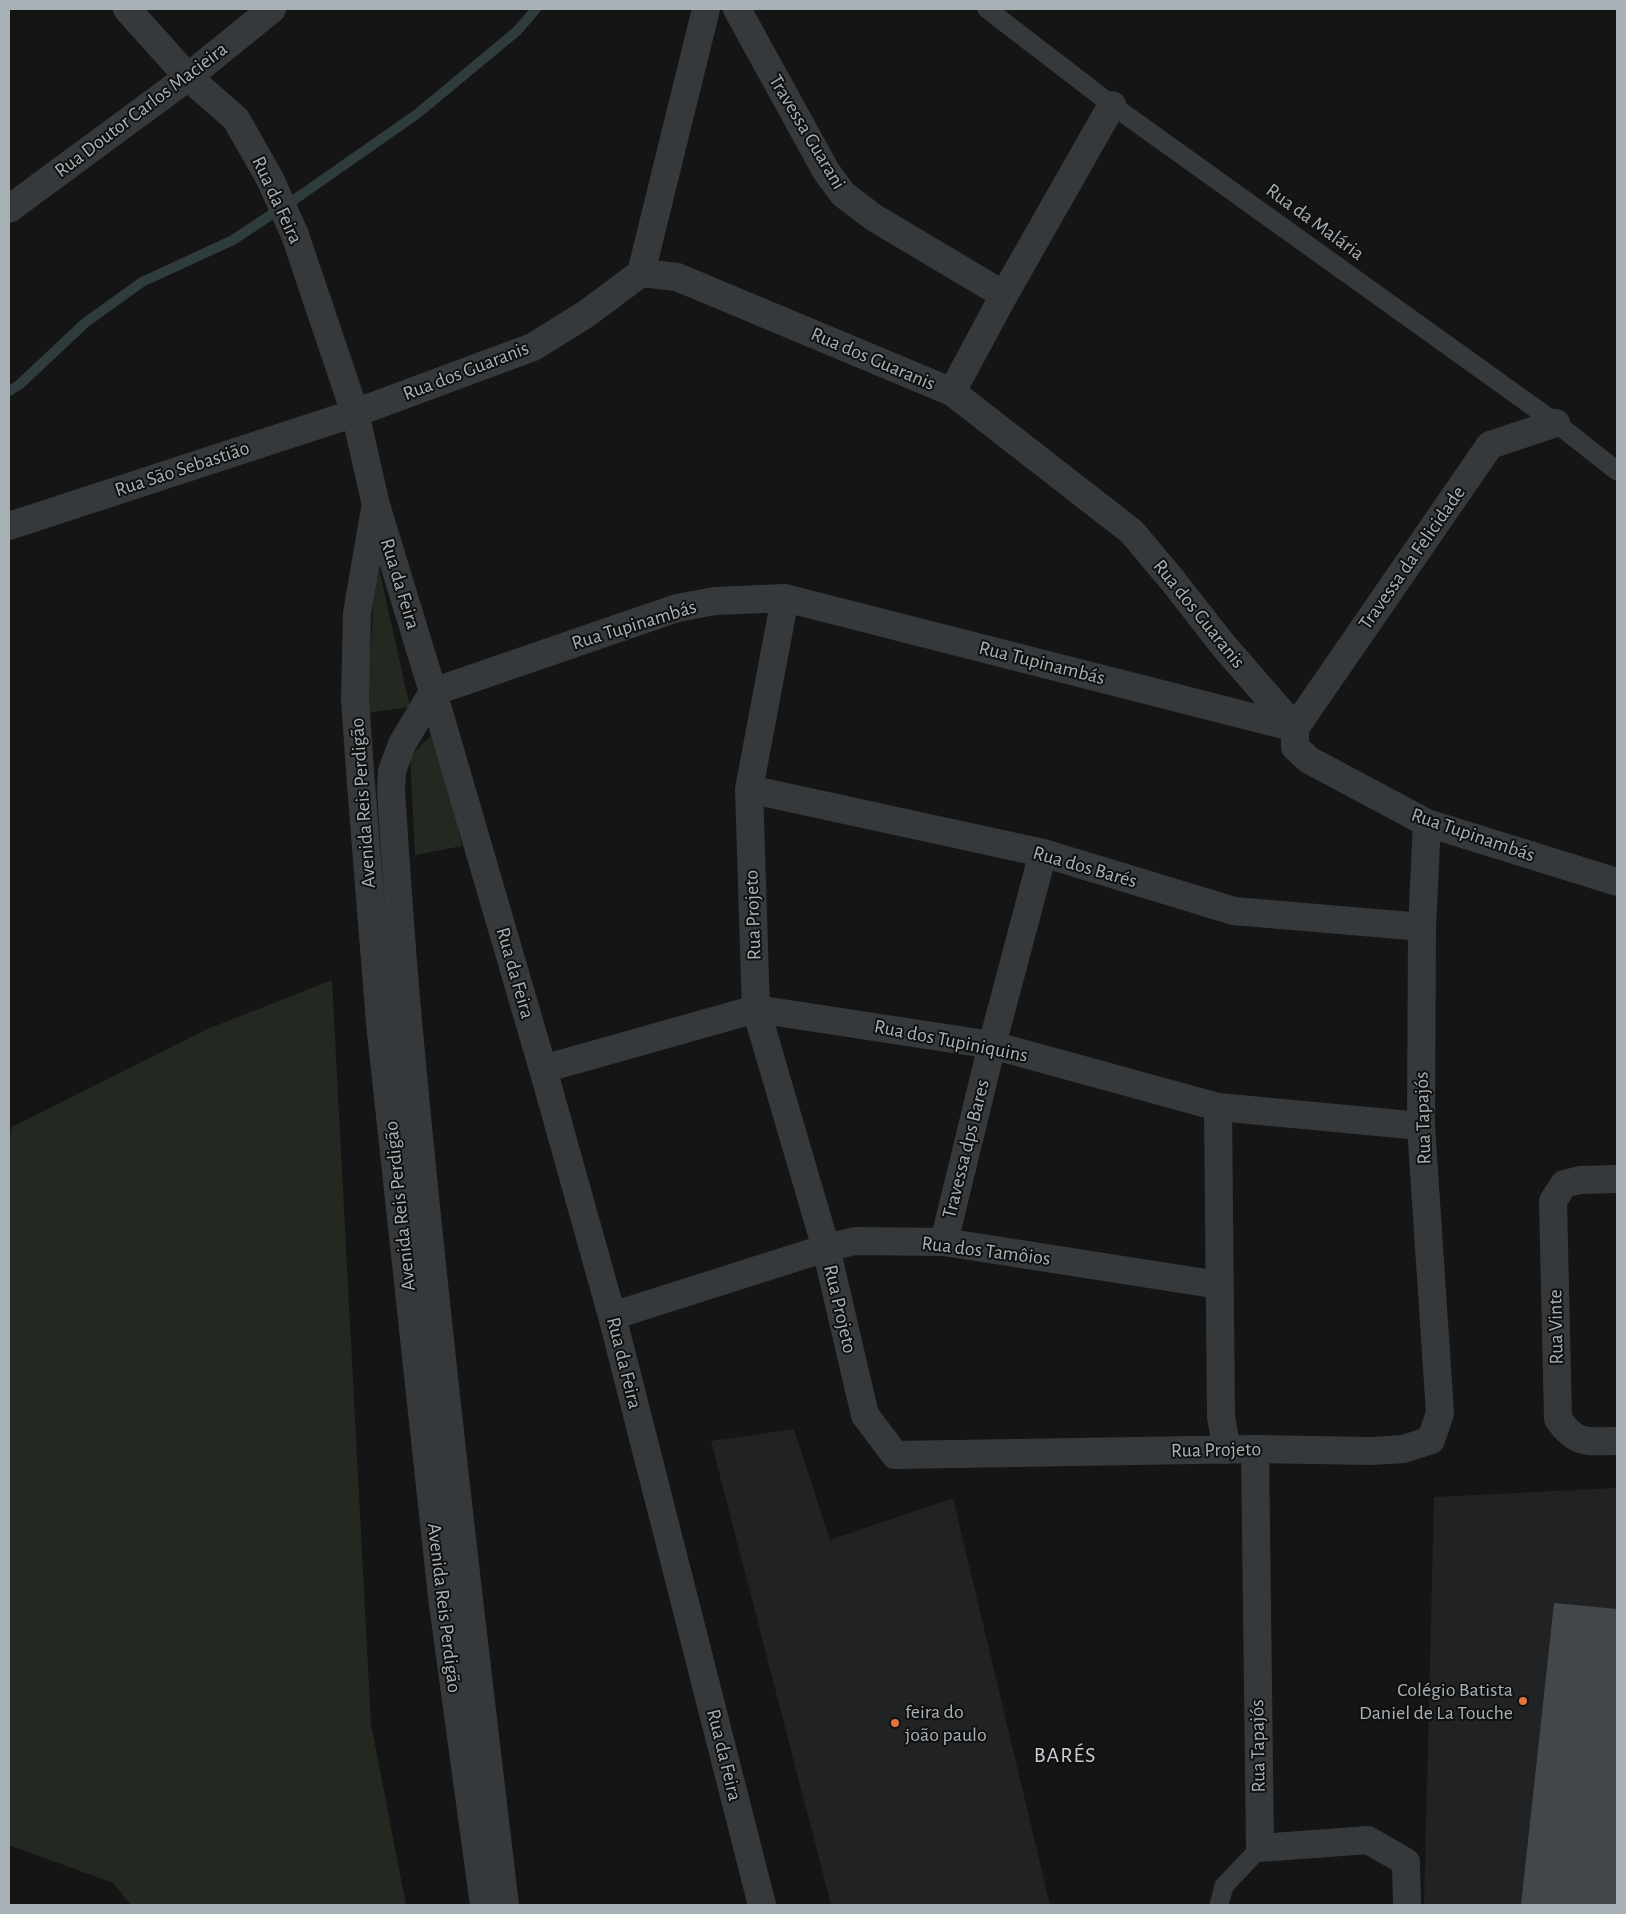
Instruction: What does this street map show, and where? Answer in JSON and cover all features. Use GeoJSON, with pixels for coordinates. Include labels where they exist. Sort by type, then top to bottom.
{"type":"FeatureCollection","features":[{"type":"Feature","properties":{"kind":"street","name":"Rua da Feira"},"geometry":{"type":"LineString","coordinates":[[127,9],[188,77],[236,119],[270,179],[296,234],[355,413],[376,505],[433,692],[543,1069],[612,1316],[762,1905]]}},
{"type":"Feature","properties":{"kind":"street","name":"Rua Doutor Carlos Macieira"},"geometry":{"type":"LineString","coordinates":[[9,209],[188,77],[272,9]]}},
{"type":"Feature","properties":{"kind":"street"},"geometry":{"type":"LineString","coordinates":[[641,273],[706,9]]}},
{"type":"Feature","properties":{"kind":"street","name":"Travessa Guarani"},"geometry":{"type":"LineString","coordinates":[[737,9],[822,163],[843,194],[874,217],[1004,296]]}},
{"type":"Feature","properties":{"kind":"street"},"geometry":{"type":"LineString","coordinates":[[952,392],[1112,105]]}},
{"type":"Feature","properties":{"kind":"street","name":"Rua dos Guaranis"},"geometry":{"type":"LineString","coordinates":[[355,413],[532,347],[586,314],[641,273],[677,277],[952,392],[1132,532],[1174,581],[1223,645],[1295,728]]}},
{"type":"Feature","properties":{"kind":"street","name":"Rua São Sebastião"},"geometry":{"type":"LineString","coordinates":[[9,526],[355,413]]}},
{"type":"Feature","properties":{"kind":"street","name":"Travessa da Felicidade"},"geometry":{"type":"LineString","coordinates":[[1295,728],[1490,445],[1556,423]]}},
{"type":"Feature","properties":{"kind":"street","name":"Avenida Reis Perdigão"},"geometry":{"type":"LineString","coordinates":[[376,505],[356,613],[355,699],[380,1023],[442,1597],[484,1905]]}},
{"type":"Feature","properties":{"kind":"street","name":"Rua Tupinambás"},"geometry":{"type":"LineString","coordinates":[[433,692],[677,608],[715,601],[785,598],[1295,728],[1295,747],[1309,760],[1427,823],[1617,882]]}},
{"type":"Feature","properties":{"kind":"street","name":"Rua Projeto"},"geometry":{"type":"LineString","coordinates":[[785,598],[749,789],[756,1009],[826,1248],[865,1415],[895,1455],[1255,1449],[1371,1451],[1404,1449],[1431,1440],[1440,1413]]}},
{"type":"Feature","properties":{"kind":"street","name":"Avenida Reis Perdigão"},"geometry":{"type":"LineString","coordinates":[[433,692],[402,744],[392,770],[390,791],[408,1020],[466,1581],[505,1905]]}},
{"type":"Feature","properties":{"kind":"street","name":"Rua dos Barés"},"geometry":{"type":"LineString","coordinates":[[749,789],[1043,854],[1234,911],[1422,927]]}},
{"type":"Feature","properties":{"kind":"street","name":"Rua Tapajós"},"geometry":{"type":"LineString","coordinates":[[1427,823],[1422,927],[1421,1126],[1440,1413]]}},
{"type":"Feature","properties":{"kind":"street","name":"Travessa dps Bares"},"geometry":{"type":"LineString","coordinates":[[944,1242],[992,1045],[1043,854]]}},
{"type":"Feature","properties":{"kind":"street","name":"Rua dos Tupiniquins"},"geometry":{"type":"LineString","coordinates":[[543,1069],[756,1009],[992,1045],[1218,1107],[1421,1126]]}},
{"type":"Feature","properties":{"kind":"street"},"geometry":{"type":"LineString","coordinates":[[380,1023],[408,1020]]}},
{"type":"Feature","properties":{"kind":"street"},"geometry":{"type":"LineString","coordinates":[[1218,1107],[1221,1417],[1227,1450]]}},
{"type":"Feature","properties":{"kind":"street","name":"Rua Vinte"},"geometry":{"type":"LineString","coordinates":[[1617,1180],[1580,1180],[1564,1184],[1553,1201],[1558,1419],[1568,1433],[1582,1441],[1617,1441]]}},
{"type":"Feature","properties":{"kind":"street","name":"Rua dos Tamôios"},"geometry":{"type":"LineString","coordinates":[[612,1316],[826,1248],[855,1241],[944,1242],[1219,1286]]}},
{"type":"Feature","properties":{"kind":"street","name":"Rua Tapajós"},"geometry":{"type":"LineString","coordinates":[[1255,1449],[1260,1848]]}},
{"type":"Feature","properties":{"kind":"street"},"geometry":{"type":"LineString","coordinates":[[1260,1848],[1368,1840],[1406,1862],[1407,1905]]}},
{"type":"Feature","properties":{"kind":"lane","name":"Rua da Malária"},"geometry":{"type":"LineString","coordinates":[[987,9],[1112,105],[1556,423],[1617,471]]}},
{"type":"Feature","properties":{"kind":"lane"},"geometry":{"type":"LineString","coordinates":[[1219,1905],[1224,1886],[1260,1848]]}},
{"type":"Feature","properties":{"kind":"shaded area"},"geometry":{"type":"Polygon","coordinates":[[[376,555],[410,707],[367,713],[376,555]]]}},
{"type":"Feature","properties":{"kind":"shaded area"},"geometry":{"type":"Polygon","coordinates":[[[436,731],[462,846],[415,855],[410,756],[436,731]]]}},
{"type":"Feature","properties":{"kind":"shaded area"},"geometry":{"type":"Polygon","coordinates":[[[332,980],[371,1724],[406,1905],[131,1905],[113,1883],[9,1845],[9,1143],[12,1127],[205,1030],[332,980]]]}},
{"type":"Feature","properties":{"kind":"shaded area","name":"feira do joão paulo"},"geometry":{"type":"Polygon","coordinates":[[[794,1429],[830,1540],[953,1498],[1050,1905],[831,1905],[711,1441],[794,1429]]]}},
{"type":"Feature","properties":{"kind":"shaded area","name":"Colégio Batista Daniel de La Touche"},"geometry":{"type":"Polygon","coordinates":[[[1617,1488],[1617,1905],[1424,1905],[1434,1497],[1617,1488]]]}},
{"type":"Feature","properties":{"kind":"building"},"geometry":{"type":"Polygon","coordinates":[[[1554,1603],[1617,1609],[1617,1905],[1521,1905],[1554,1603]]]}},
{"type":"Feature","properties":{"kind":"waterway"},"geometry":{"type":"LineString","coordinates":[[9,391],[19,385],[85,323],[142,282],[233,240],[417,114],[517,31],[536,9]]}},
{"type":"Feature","properties":{"kind":"place","name":"Colégio Batista Daniel de La Touche"},"geometry":{"type":"Point","coordinates":[1523,1701]}},
{"type":"Feature","properties":{"kind":"place","name":"feira do joão paulo"},"geometry":{"type":"Point","coordinates":[895,1723]}},
{"type":"Feature","properties":{"kind":"district","name":"BARÉS"},"geometry":{"type":"Point","coordinates":[1065,1755]}}]}
